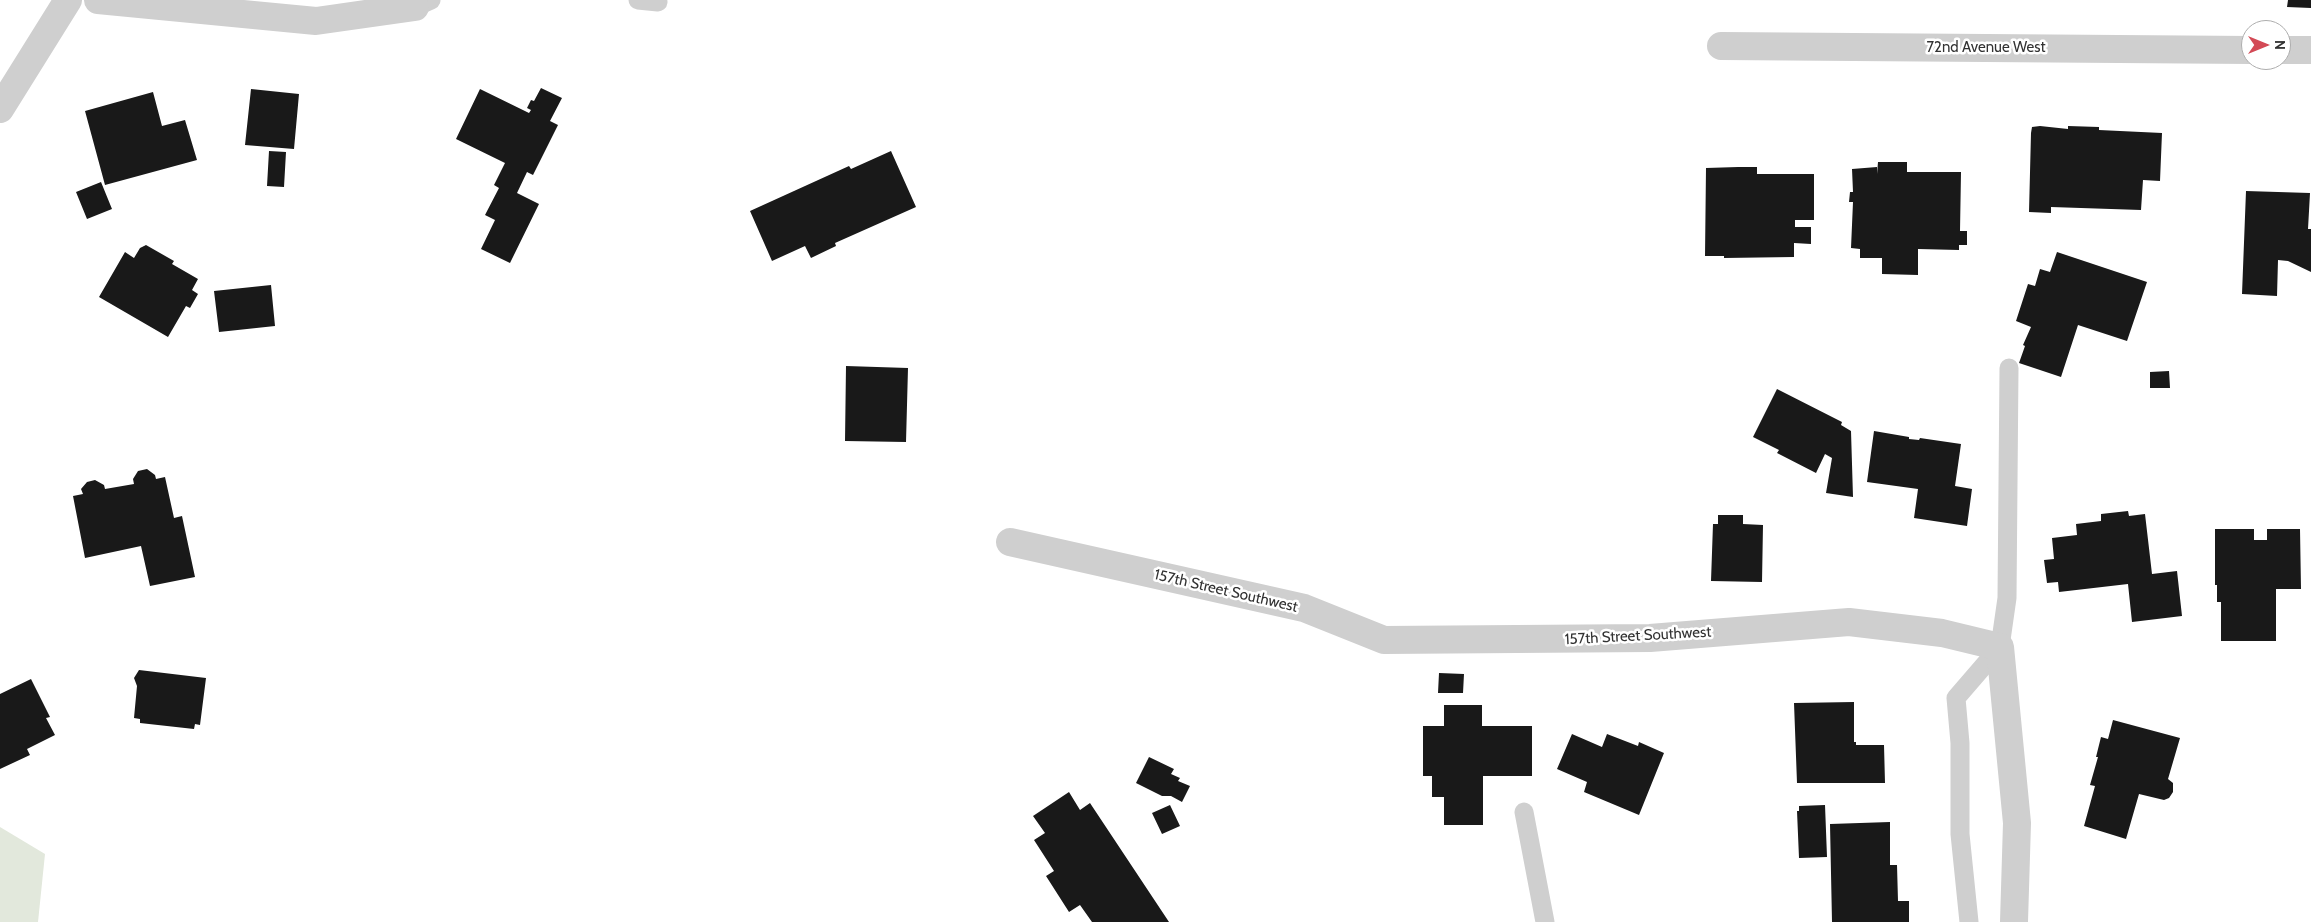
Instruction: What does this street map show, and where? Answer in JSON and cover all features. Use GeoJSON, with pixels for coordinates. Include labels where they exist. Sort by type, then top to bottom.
{"type":"FeatureCollection","features":[{"type":"Feature","properties":{"kind":"street"},"geometry":{"type":"LineString","coordinates":[[0,109],[68,0]]}},
{"type":"Feature","properties":{"kind":"street"},"geometry":{"type":"LineString","coordinates":[[98,0],[316,21],[423,4]]}},
{"type":"Feature","properties":{"kind":"street","name":"72nd Avenue West"},"geometry":{"type":"LineString","coordinates":[[1721,46],[2241,50]]}},
{"type":"Feature","properties":{"kind":"street"},"geometry":{"type":"LineString","coordinates":[[2291,50],[2311,50]]}},
{"type":"Feature","properties":{"kind":"street","name":"157th Street Southwest"},"geometry":{"type":"LineString","coordinates":[[1010,542],[1304,608],[1384,640],[1650,638],[1849,622],[1942,633],[2000,647]]}},
{"type":"Feature","properties":{"kind":"street"},"geometry":{"type":"LineString","coordinates":[[2000,647],[2017,823],[2014,922]]}},
{"type":"Feature","properties":{"kind":"lane"},"geometry":{"type":"LineString","coordinates":[[638,0],[658,2]]}},
{"type":"Feature","properties":{"kind":"lane"},"geometry":{"type":"LineString","coordinates":[[1969,922],[1960,834],[1960,743],[1956,698],[2000,647],[2007,598],[2008,368]]}},
{"type":"Feature","properties":{"kind":"lane"},"geometry":{"type":"LineString","coordinates":[[1524,812],[1545,922]]}},
{"type":"Feature","properties":{"kind":"shaded area"},"geometry":{"type":"Polygon","coordinates":[[[0,827],[45,854],[38,922],[0,922],[0,827]]]}},
{"type":"Feature","properties":{"kind":"building"},"geometry":{"type":"Polygon","coordinates":[[[2288,0],[2311,0],[2311,8],[2287,7],[2288,0]]]}},
{"type":"Feature","properties":{"kind":"building"},"geometry":{"type":"Polygon","coordinates":[[[541,88],[562,98],[550,121],[558,125],[533,175],[527,172],[517,193],[539,204],[510,263],[481,249],[495,220],[485,215],[499,188],[494,185],[505,163],[456,139],[480,89],[529,113],[531,110],[527,108],[531,100],[534,101],[541,88]]]}},
{"type":"Feature","properties":{"kind":"building"},"geometry":{"type":"Polygon","coordinates":[[[251,89],[299,94],[294,149],[245,145],[251,89]]]}},
{"type":"Feature","properties":{"kind":"building"},"geometry":{"type":"Polygon","coordinates":[[[153,92],[162,126],[185,120],[197,160],[105,185],[85,111],[153,92]]]}},
{"type":"Feature","properties":{"kind":"building"},"geometry":{"type":"Polygon","coordinates":[[[2068,126],[2099,127],[2099,130],[2162,133],[2160,181],[2143,180],[2141,210],[2051,207],[2051,213],[2029,212],[2031,133],[2032,127],[2068,129],[2068,126]]]}},
{"type":"Feature","properties":{"kind":"building"},"geometry":{"type":"Polygon","coordinates":[[[269,151],[286,152],[284,187],[267,186],[269,151]]]}},
{"type":"Feature","properties":{"kind":"building"},"geometry":{"type":"Polygon","coordinates":[[[891,151],[916,207],[835,243],[836,246],[811,258],[805,246],[772,261],[750,211],[849,166],[851,169],[891,151]]]}},
{"type":"Feature","properties":{"kind":"building"},"geometry":{"type":"Polygon","coordinates":[[[1878,162],[1907,162],[1907,172],[1961,172],[1960,231],[1967,231],[1967,245],[1959,245],[1959,250],[1918,249],[1918,275],[1882,274],[1882,258],[1860,258],[1860,249],[1851,248],[1853,202],[1849,202],[1850,192],[1853,192],[1852,169],[1877,167],[1877,174],[1878,162]]]}},
{"type":"Feature","properties":{"kind":"building"},"geometry":{"type":"Polygon","coordinates":[[[1757,167],[1757,174],[1814,174],[1814,220],[1795,220],[1795,227],[1811,227],[1811,244],[1794,243],[1794,257],[1724,258],[1724,256],[1705,256],[1706,168],[1757,167]]]}},
{"type":"Feature","properties":{"kind":"building"},"geometry":{"type":"Polygon","coordinates":[[[101,182],[112,209],[87,219],[76,192],[101,182]]]}},
{"type":"Feature","properties":{"kind":"building"},"geometry":{"type":"Polygon","coordinates":[[[2246,191],[2310,193],[2308,229],[2311,229],[2311,272],[2288,261],[2278,260],[2277,296],[2242,294],[2246,191]]]}},
{"type":"Feature","properties":{"kind":"building"},"geometry":{"type":"Polygon","coordinates":[[[146,245],[174,261],[172,264],[198,279],[192,290],[198,294],[190,308],[186,306],[168,337],[99,297],[125,252],[134,258],[140,248],[146,245]]]}},
{"type":"Feature","properties":{"kind":"building"},"geometry":{"type":"Polygon","coordinates":[[[2057,252],[2147,282],[2127,341],[2078,325],[2061,377],[2019,363],[2025,346],[2023,345],[2031,327],[2016,321],[2028,284],[2035,286],[2040,269],[2050,272],[2057,252]]]}},
{"type":"Feature","properties":{"kind":"building"},"geometry":{"type":"Polygon","coordinates":[[[271,285],[275,326],[219,332],[214,291],[271,285]]]}},
{"type":"Feature","properties":{"kind":"building"},"geometry":{"type":"Polygon","coordinates":[[[846,366],[908,368],[906,442],[845,441],[846,366]]]}},
{"type":"Feature","properties":{"kind":"building"},"geometry":{"type":"Polygon","coordinates":[[[2169,371],[2170,388],[2150,388],[2150,372],[2169,371]]]}},
{"type":"Feature","properties":{"kind":"building"},"geometry":{"type":"Polygon","coordinates":[[[1777,389],[1842,422],[1841,425],[1851,431],[1853,497],[1826,493],[1832,458],[1825,454],[1816,473],[1777,453],[1779,450],[1753,437],[1777,389]]]}},
{"type":"Feature","properties":{"kind":"building"},"geometry":{"type":"Polygon","coordinates":[[[1874,431],[1909,437],[1909,439],[1919,440],[1920,438],[1961,444],[1955,486],[1972,489],[1967,526],[1914,518],[1918,489],[1867,482],[1874,431]]]}},
{"type":"Feature","properties":{"kind":"building"},"geometry":{"type":"Polygon","coordinates":[[[147,469],[155,475],[156,479],[165,477],[174,518],[182,516],[195,577],[150,586],[141,546],[85,558],[73,496],[83,494],[81,489],[87,482],[95,480],[104,485],[105,489],[134,484],[133,479],[138,471],[147,469]]]}},
{"type":"Feature","properties":{"kind":"building"},"geometry":{"type":"Polygon","coordinates":[[[2128,511],[2129,516],[2145,514],[2152,574],[2177,571],[2182,616],[2132,622],[2128,584],[2059,592],[2058,582],[2047,583],[2044,560],[2054,559],[2052,538],[2077,535],[2076,524],[2101,521],[2101,514],[2128,511]]]}},
{"type":"Feature","properties":{"kind":"building"},"geometry":{"type":"Polygon","coordinates":[[[1718,515],[1743,515],[1743,524],[1763,525],[1762,582],[1711,581],[1713,524],[1718,524],[1718,515]]]}},
{"type":"Feature","properties":{"kind":"building"},"geometry":{"type":"Polygon","coordinates":[[[2215,529],[2254,529],[2254,540],[2267,540],[2267,529],[2300,529],[2301,589],[2276,589],[2276,641],[2221,641],[2221,602],[2217,602],[2217,585],[2215,585],[2215,529]]]}},
{"type":"Feature","properties":{"kind":"building"},"geometry":{"type":"Polygon","coordinates":[[[139,670],[206,678],[200,725],[195,724],[194,729],[140,723],[140,719],[134,718],[137,686],[134,678],[139,670]]]}},
{"type":"Feature","properties":{"kind":"building"},"geometry":{"type":"Polygon","coordinates":[[[1439,673],[1464,674],[1463,693],[1438,693],[1439,673]]]}},
{"type":"Feature","properties":{"kind":"building"},"geometry":{"type":"Polygon","coordinates":[[[31,679],[50,717],[46,718],[55,735],[27,749],[30,755],[0,769],[0,694],[31,679]]]}},
{"type":"Feature","properties":{"kind":"building"},"geometry":{"type":"Polygon","coordinates":[[[1854,702],[1854,742],[1856,742],[1856,745],[1884,745],[1885,783],[1797,783],[1794,703],[1854,702]]]}},
{"type":"Feature","properties":{"kind":"building"},"geometry":{"type":"Polygon","coordinates":[[[1444,705],[1482,705],[1482,726],[1532,726],[1532,776],[1483,776],[1483,825],[1444,825],[1444,797],[1432,797],[1432,776],[1423,776],[1423,726],[1444,726],[1444,705]]]}},
{"type":"Feature","properties":{"kind":"building"},"geometry":{"type":"Polygon","coordinates":[[[2113,720],[2180,738],[2168,779],[2173,783],[2173,792],[2169,798],[2164,800],[2139,794],[2126,839],[2084,826],[2095,786],[2090,785],[2098,757],[2096,757],[2101,737],[2108,739],[2113,720]]]}},
{"type":"Feature","properties":{"kind":"building"},"geometry":{"type":"Polygon","coordinates":[[[1572,734],[1602,747],[1607,734],[1638,746],[1639,742],[1664,753],[1639,815],[1584,792],[1587,782],[1557,769],[1572,734]]]}},
{"type":"Feature","properties":{"kind":"building"},"geometry":{"type":"Polygon","coordinates":[[[1149,757],[1174,769],[1171,774],[1180,778],[1178,781],[1190,786],[1182,802],[1171,796],[1162,796],[1136,783],[1149,757]]]}},
{"type":"Feature","properties":{"kind":"building"},"geometry":{"type":"Polygon","coordinates":[[[1069,792],[1080,810],[1090,803],[1169,922],[1092,922],[1080,905],[1069,912],[1046,876],[1054,871],[1034,840],[1045,833],[1033,816],[1069,792]]]}},
{"type":"Feature","properties":{"kind":"building"},"geometry":{"type":"Polygon","coordinates":[[[1170,805],[1180,826],[1162,834],[1152,813],[1170,805]]]}},
{"type":"Feature","properties":{"kind":"building"},"geometry":{"type":"Polygon","coordinates":[[[1825,805],[1827,857],[1799,858],[1797,811],[1799,811],[1799,806],[1825,805]]]}},
{"type":"Feature","properties":{"kind":"building"},"geometry":{"type":"Polygon","coordinates":[[[1890,822],[1890,865],[1897,865],[1898,901],[1909,901],[1909,922],[1832,922],[1830,824],[1890,822]]]}}]}
